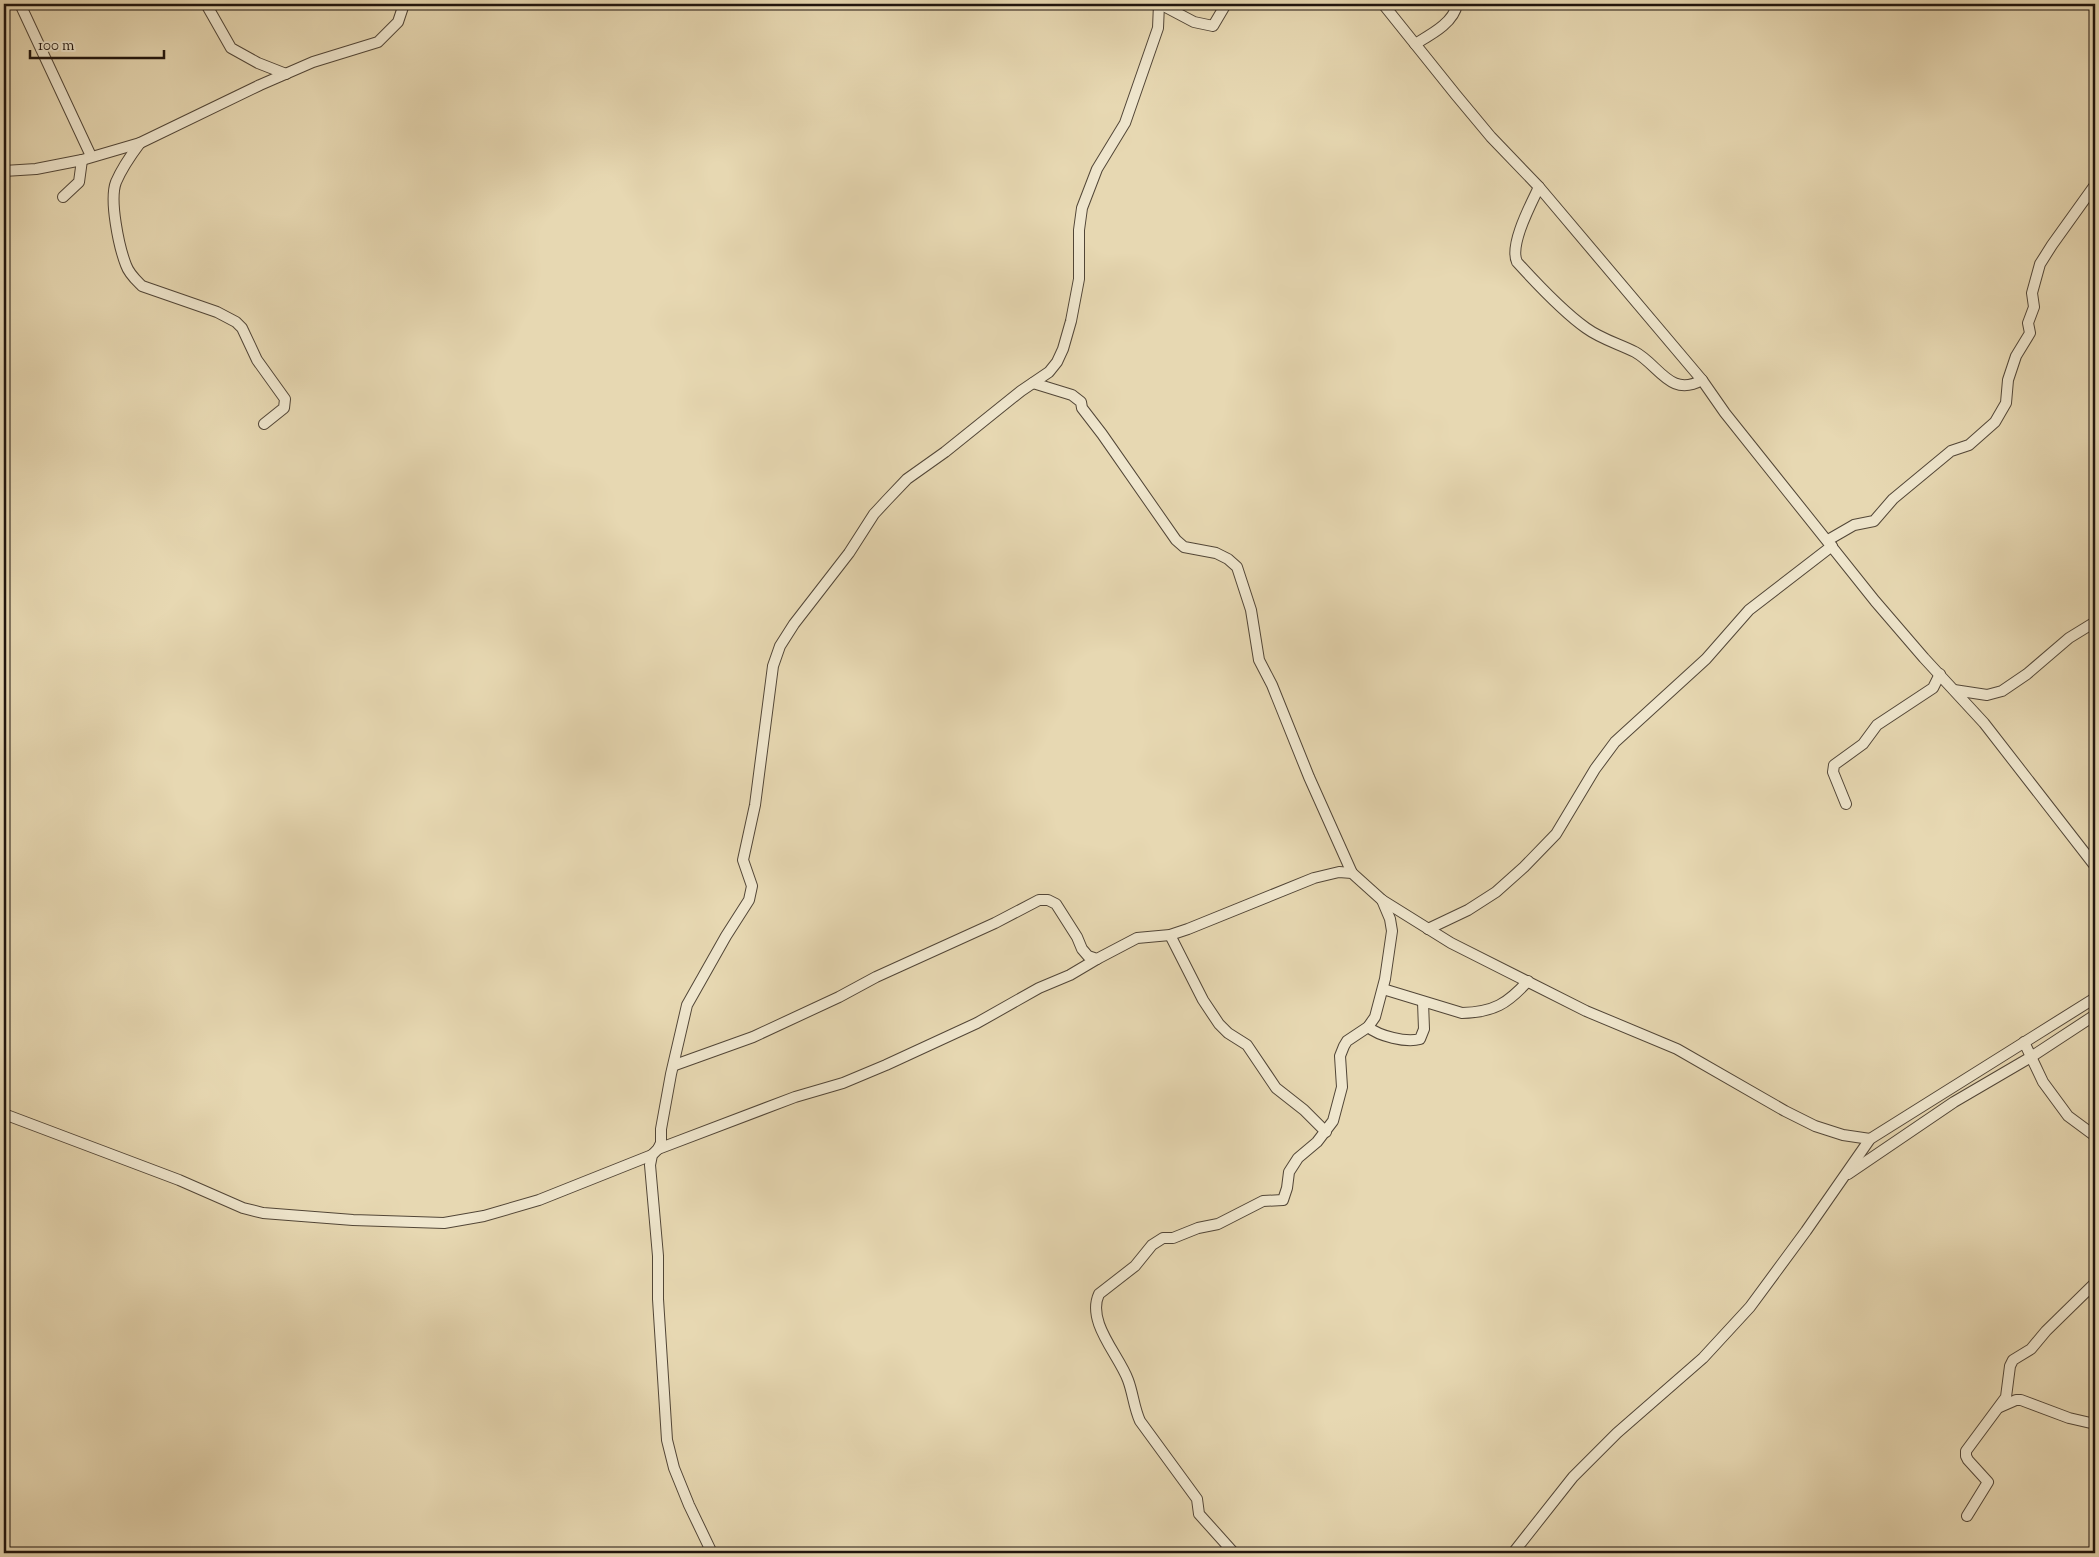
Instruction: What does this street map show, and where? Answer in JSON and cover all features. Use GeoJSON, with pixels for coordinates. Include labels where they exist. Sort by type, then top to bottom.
{"type":"FeatureCollection","features":[{"type":"Feature","properties":{"kind":"street"},"geometry":{"type":"LineString","coordinates":[[20,4],[87,158],[79,182],[63,197]]}},
{"type":"Feature","properties":{"kind":"street"},"geometry":{"type":"LineString","coordinates":[[206,4],[231,48],[258,63],[286,74]]}},
{"type":"Feature","properties":{"kind":"street"},"geometry":{"type":"LineString","coordinates":[[4,170],[36,169],[87,158],[140,143],[260,85],[337,54],[378,42],[398,22],[404,4]]}},
{"type":"Feature","properties":{"kind":"street"},"geometry":{"type":"LineString","coordinates":[[712,1553],[674,1468],[667,1440],[658,1299],[658,1256],[650,1178],[687,1005],[726,936],[749,900],[752,886],[743,860],[755,805],[773,666],[780,646],[794,624],[850,553],[874,514],[887,500],[907,479],[946,452],[1049,372],[1057,362],[1063,349],[1079,279],[1079,230],[1082,208],[1097,169],[1125,123],[1158,28],[1160,4],[1194,22],[1212,26],[1226,4]]}},
{"type":"Feature","properties":{"kind":"street"},"geometry":{"type":"LineString","coordinates":[[1384,4],[1492,137],[1539,187],[1702,380],[1725,413],[1876,600],[1990,730],[2095,866]]}},
{"type":"Feature","properties":{"kind":"street"},"geometry":{"type":"LineString","coordinates":[[1415,44],[1434,33],[1449,19],[1457,4]]}},
{"type":"Feature","properties":{"kind":"street"},"geometry":{"type":"LineString","coordinates":[[140,143],[115,184],[113,197],[118,234],[126,266],[134,279],[142,286],[217,312],[236,322],[242,328],[257,360],[285,399],[284,408],[264,424]]}},
{"type":"Feature","properties":{"kind":"street"},"geometry":{"type":"LineString","coordinates":[[1428,929],[1468,910],[1496,892],[1524,867],[1556,834],[1595,769],[1615,742],[1706,659],[1749,610],[1854,525],[1874,521],[1893,499],[1951,451],[1969,445],[1995,422],[2006,403],[2008,380],[2016,356],[2030,333],[2028,323],[2034,307],[2032,293],[2040,264],[2052,244],[2095,185]]}},
{"type":"Feature","properties":{"kind":"street"},"geometry":{"type":"LineString","coordinates":[[1539,187],[1529,207],[1514,247],[1514,256],[1517,262],[1587,329],[1639,355],[1668,381],[1678,385],[1692,386],[1702,380]]}},
{"type":"Feature","properties":{"kind":"street"},"geometry":{"type":"LineString","coordinates":[[1033,383],[1072,395],[1081,402],[1082,408],[1176,540],[1184,547],[1216,553],[1228,559],[1237,567],[1251,610],[1258,660],[1272,685],[1309,777],[1352,873],[1382,900],[1451,943],[1594,1015],[1677,1049],[1785,1111],[1815,1126],[1843,1135],[1870,1139]]}},
{"type":"Feature","properties":{"kind":"street"},"geometry":{"type":"LineString","coordinates":[[1954,690],[1987,695],[2002,691],[2027,674],[2069,638],[2095,622]]}},
{"type":"Feature","properties":{"kind":"street"},"geometry":{"type":"LineString","coordinates":[[1846,804],[1833,772],[1834,765],[1863,744],[1877,725],[1932,688],[1940,674]]}},
{"type":"Feature","properties":{"kind":"street"},"geometry":{"type":"LineString","coordinates":[[4,1114],[178,1180],[243,1208],[263,1213],[354,1220],[444,1223],[484,1216],[539,1200],[795,1097],[842,1083],[886,1065],[977,1023],[1046,984],[1070,975],[1137,938],[1170,935],[1314,878],[1339,872],[1352,873]]}},
{"type":"Feature","properties":{"kind":"street"},"geometry":{"type":"LineString","coordinates":[[675,1064],[753,1038],[995,923],[1039,900],[1048,900],[1056,904],[1082,949],[1088,956],[1097,960]]}},
{"type":"Feature","properties":{"kind":"street"},"geometry":{"type":"LineString","coordinates":[[1234,1553],[1199,1514],[1197,1499],[1140,1421],[1127,1378],[1106,1340],[1098,1320],[1097,1298],[1099,1294],[1135,1266],[1146,1250],[1158,1242],[1218,1224],[1263,1201],[1283,1200],[1289,1172],[1298,1158],[1317,1142],[1333,1121],[1342,1087],[1340,1061],[1344,1046],[1347,1041],[1368,1027],[1376,1017],[1392,931],[1382,900]]}},
{"type":"Feature","properties":{"kind":"street"},"geometry":{"type":"LineString","coordinates":[[1170,935],[1202,1000],[1219,1024],[1228,1033],[1247,1046],[1276,1088],[1304,1110],[1326,1132]]}},
{"type":"Feature","properties":{"kind":"street"},"geometry":{"type":"LineString","coordinates":[[1382,989],[1462,1013],[1489,1010],[1504,1004],[1528,981]]}},
{"type":"Feature","properties":{"kind":"street"},"geometry":{"type":"LineString","coordinates":[[1513,1553],[1573,1477],[1617,1433],[1703,1358],[1750,1307],[1870,1139],[2095,998]]}},
{"type":"Feature","properties":{"kind":"street"},"geometry":{"type":"LineString","coordinates":[[1368,1027],[1387,1035],[1413,1041],[1420,1039],[1424,1029],[1423,1002]]}},
{"type":"Feature","properties":{"kind":"street"},"geometry":{"type":"LineString","coordinates":[[1844,1176],[1954,1102],[2031,1057],[2095,1015]]}},
{"type":"Feature","properties":{"kind":"street"},"geometry":{"type":"LineString","coordinates":[[2024,1042],[2043,1082],[2068,1116],[2095,1136]]}},
{"type":"Feature","properties":{"kind":"street"},"geometry":{"type":"LineString","coordinates":[[1967,1516],[1988,1482],[1968,1460],[1966,1451],[2006,1398],[2010,1366],[2013,1360],[2031,1349],[2095,1283]]}},
{"type":"Feature","properties":{"kind":"street"},"geometry":{"type":"LineString","coordinates":[[2000,1407],[2016,1400],[2021,1400],[2069,1418],[2095,1424]]}}]}
